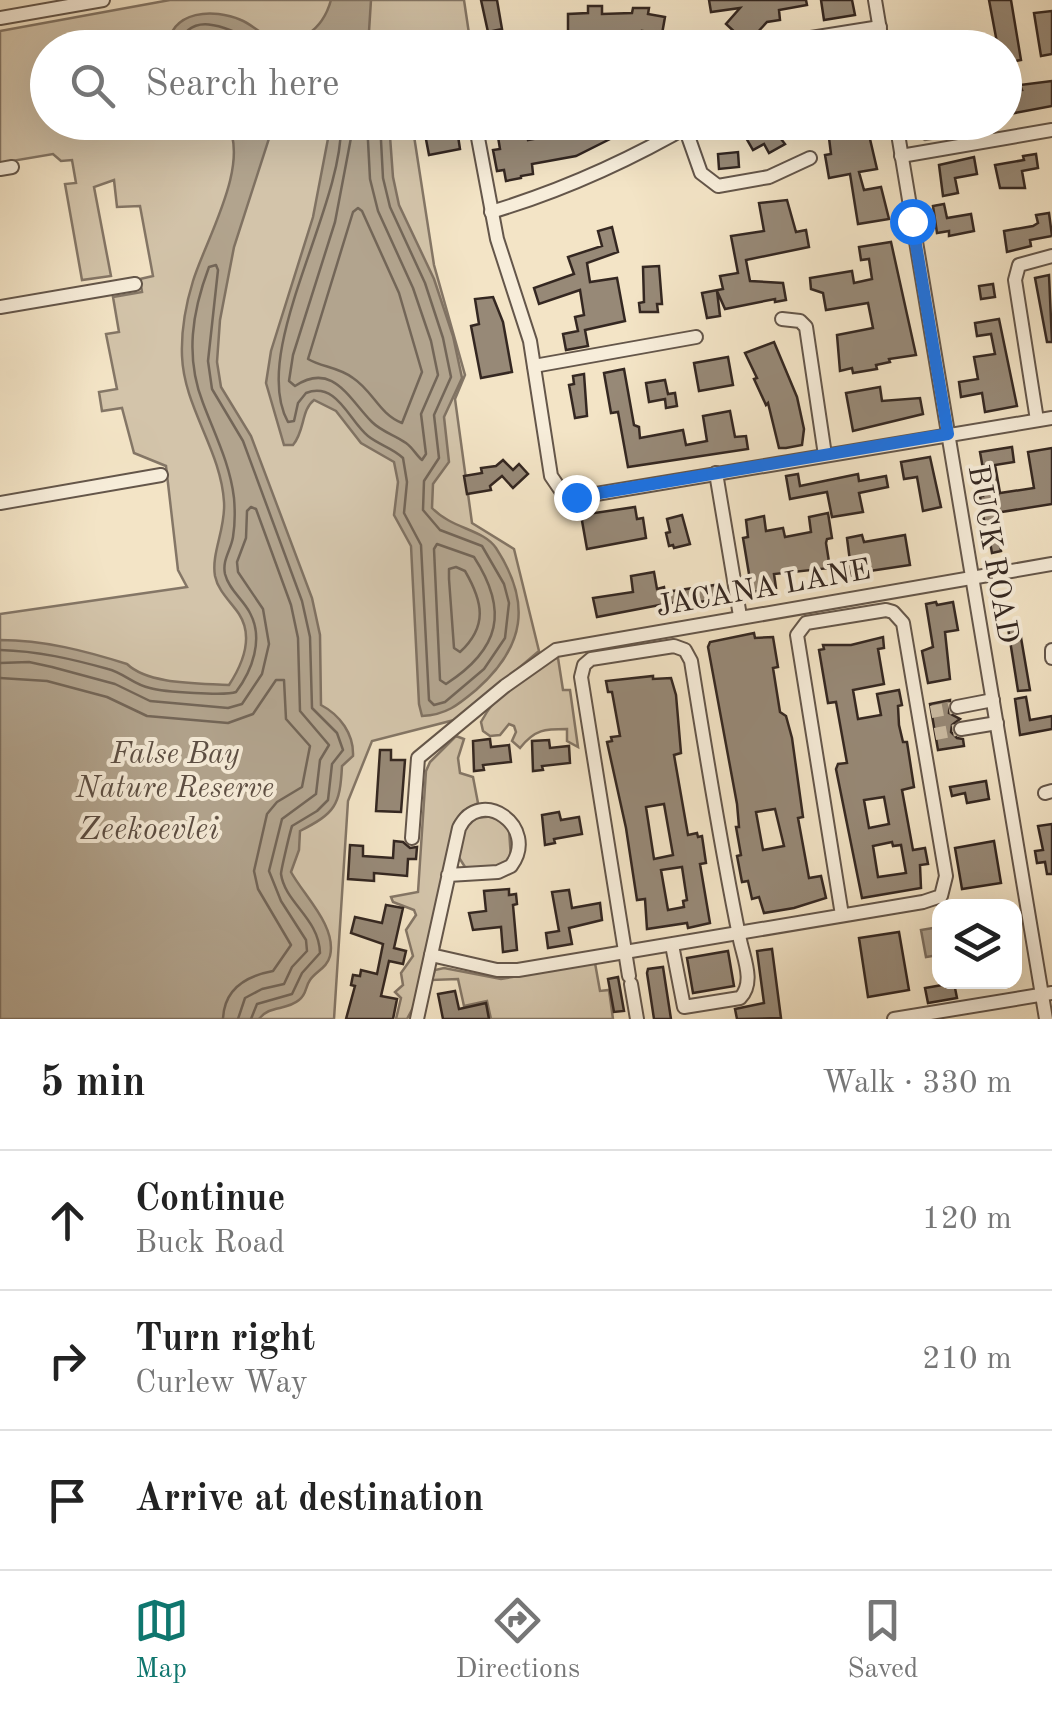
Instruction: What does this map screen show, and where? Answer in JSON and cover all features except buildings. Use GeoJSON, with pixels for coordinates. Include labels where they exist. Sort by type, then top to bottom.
{"type":"FeatureCollection","features":[{"type":"Feature","properties":{"kind":"street"},"geometry":{"type":"LineString","coordinates":[[0,18],[103,0]]}},
{"type":"Feature","properties":{"kind":"street"},"geometry":{"type":"LineString","coordinates":[[874,0],[881,30]]}},
{"type":"Feature","properties":{"kind":"street"},"geometry":{"type":"LineString","coordinates":[[861,30],[880,27]]}},
{"type":"Feature","properties":{"kind":"street"},"geometry":{"type":"LineString","coordinates":[[1022,135],[1052,130]]}},
{"type":"Feature","properties":{"kind":"street"},"geometry":{"type":"LineString","coordinates":[[477,140],[491,212],[530,341],[551,476],[564,494],[584,496],[1052,418]]}},
{"type":"Feature","properties":{"kind":"street"},"geometry":{"type":"LineString","coordinates":[[491,212],[664,140]]}},
{"type":"Feature","properties":{"kind":"street"},"geometry":{"type":"LineString","coordinates":[[692,140],[701,173],[718,186],[769,177],[810,158]]}},
{"type":"Feature","properties":{"kind":"street","name":"BUCK ROAD"},"geometry":{"type":"LineString","coordinates":[[899,140],[993,700],[1047,994],[1046,1019]]}},
{"type":"Feature","properties":{"kind":"street"},"geometry":{"type":"LineString","coordinates":[[902,156],[994,140]]}},
{"type":"Feature","properties":{"kind":"street"},"geometry":{"type":"LineString","coordinates":[[1037,420],[1015,272],[1025,262],[1052,256]]}},
{"type":"Feature","properties":{"kind":"street"},"geometry":{"type":"LineString","coordinates":[[0,307],[135,284]]}},
{"type":"Feature","properties":{"kind":"street"},"geometry":{"type":"LineString","coordinates":[[782,319],[800,321],[806,327],[825,455]]}},
{"type":"Feature","properties":{"kind":"street"},"geometry":{"type":"LineString","coordinates":[[534,366],[696,337]]}},
{"type":"Feature","properties":{"kind":"street"},"geometry":{"type":"LineString","coordinates":[[716,473],[740,616]]}},
{"type":"Feature","properties":{"kind":"street"},"geometry":{"type":"LineString","coordinates":[[0,502],[161,475]]}},
{"type":"Feature","properties":{"kind":"street","name":"JACANA LANE"},"geometry":{"type":"LineString","coordinates":[[412,838],[418,758],[505,686],[563,648],[1052,564]]}},
{"type":"Feature","properties":{"kind":"street"},"geometry":{"type":"LineString","coordinates":[[430,956],[497,970],[518,970],[923,902],[944,892],[946,876],[925,713],[903,623],[893,612],[876,610],[812,621],[799,630],[797,651],[842,915]]}},
{"type":"Feature","properties":{"kind":"street"},"geometry":{"type":"LineString","coordinates":[[637,1019],[580,677],[584,665],[596,658],[674,646],[688,655],[732,916],[748,980],[746,991],[740,998],[690,1008],[681,1004],[672,945]]}},
{"type":"Feature","properties":{"kind":"street"},"geometry":{"type":"LineString","coordinates":[[1052,650],[1052,658]]}},
{"type":"Feature","properties":{"kind":"street"},"geometry":{"type":"LineString","coordinates":[[957,707],[993,700]]}},
{"type":"Feature","properties":{"kind":"street"},"geometry":{"type":"LineString","coordinates":[[961,729],[997,723]]}},
{"type":"Feature","properties":{"kind":"street"},"geometry":{"type":"LineString","coordinates":[[416,1019],[448,875],[459,828],[464,818],[476,812],[495,811],[508,816],[518,848],[511,866],[498,872],[448,875]]}},
{"type":"Feature","properties":{"kind":"street"},"geometry":{"type":"LineString","coordinates":[[894,1019],[1047,994]]}},
{"type":"Feature","properties":{"kind":"green space","name":"False Bay Nature Reserve"},"geometry":{"type":"Polygon","coordinates":[[[170,0],[464,0],[468,30],[30,30],[30,140],[415,140],[434,265],[465,375],[455,399],[472,523],[514,549],[539,651],[458,719],[372,741],[348,801],[334,1019],[0,1019],[0,614],[187,587],[178,570],[166,466],[134,453],[122,408],[102,411],[99,392],[117,389],[106,334],[119,332],[113,297],[142,292],[140,279],[153,276],[140,206],[117,207],[114,180],[94,187],[111,276],[82,280],[65,184],[76,183],[72,160],[61,161],[53,154],[0,163],[0,31],[170,0]]]}},
{"type":"Feature","properties":{"kind":"green space"},"geometry":{"type":"Polygon","coordinates":[[[558,658],[563,690],[570,690],[578,747],[567,741],[567,729],[541,731],[520,748],[512,741],[514,726],[509,724],[500,735],[490,736],[483,731],[481,722],[503,691],[535,666],[558,658]]]}},
{"type":"Feature","properties":{"kind":"green space"},"geometry":{"type":"Polygon","coordinates":[[[456,736],[464,739],[458,758],[460,773],[473,777],[478,803],[463,811],[454,823],[415,1004],[407,1019],[396,1019],[401,998],[395,992],[403,985],[401,973],[413,956],[406,930],[416,915],[391,897],[418,892],[426,771],[456,736]]]}},
{"type":"Feature","properties":{"kind":"green space"},"geometry":{"type":"Polygon","coordinates":[[[494,816],[509,829],[511,859],[497,868],[465,867],[458,856],[466,825],[477,818],[494,816]]]}},
{"type":"Feature","properties":{"kind":"green space"},"geometry":{"type":"Polygon","coordinates":[[[595,963],[600,991],[609,990],[613,1019],[491,1019],[487,1001],[464,1006],[458,979],[432,980],[435,970],[444,968],[501,979],[595,963]]]}},
{"type":"Feature","properties":{"kind":"water"},"geometry":{"type":"Polygon","coordinates":[[[331,0],[371,0],[369,30],[313,30],[331,0]]]}},
{"type":"Feature","properties":{"kind":"water"},"geometry":{"type":"Polygon","coordinates":[[[219,14],[257,30],[174,30],[196,15],[219,14]]]}},
{"type":"Feature","properties":{"kind":"water","name":"Zeekoevlei"},"geometry":{"type":"Polygon","coordinates":[[[233,140],[269,140],[234,247],[220,320],[217,362],[221,387],[251,436],[312,598],[320,635],[321,705],[344,726],[353,748],[353,756],[342,766],[340,790],[333,807],[300,831],[299,850],[291,872],[324,923],[330,956],[299,1000],[259,1019],[0,1019],[0,640],[80,651],[127,664],[161,679],[229,685],[244,651],[243,623],[215,576],[224,502],[216,465],[189,393],[182,356],[190,291],[224,202],[234,159],[233,140]]]}},
{"type":"Feature","properties":{"kind":"water"},"geometry":{"type":"Polygon","coordinates":[[[328,140],[390,140],[399,205],[434,279],[462,378],[444,417],[449,462],[433,484],[432,508],[490,542],[515,587],[518,624],[505,657],[457,705],[430,715],[422,716],[419,704],[411,546],[394,515],[398,482],[394,462],[361,443],[336,411],[314,400],[293,445],[284,445],[266,383],[271,351],[313,217],[328,140]]]}},
{"type":"Feature","properties":{"kind":"water"},"geometry":{"type":"Polygon","coordinates":[[[932,928],[932,956],[926,957],[921,930],[932,928]]]}},
{"type":"Feature","properties":{"kind":"tunnel"},"geometry":{"type":"LineString","coordinates":[[931,712],[957,707]]}},
{"type":"Feature","properties":{"kind":"tunnel"},"geometry":{"type":"LineString","coordinates":[[935,734],[961,729]]}},
{"type":"Feature","properties":{"kind":"route"},"geometry":{"type":"LineString","coordinates":[[576,497],[948,434],[912,221]]}}]}
